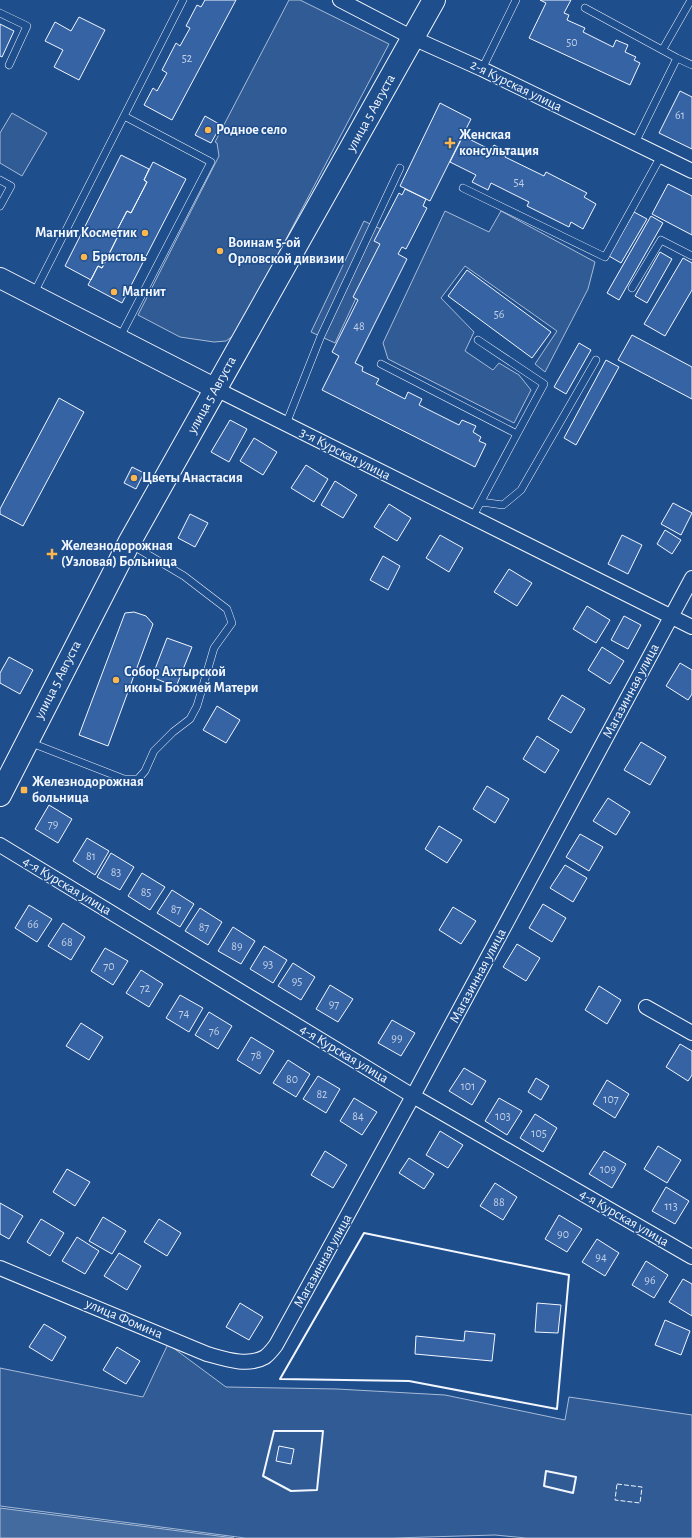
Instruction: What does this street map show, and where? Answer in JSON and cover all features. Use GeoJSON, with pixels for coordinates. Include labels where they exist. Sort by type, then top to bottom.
{"type":"FeatureCollection","features":[{"type":"Feature","properties":{"kind":"main road","name":"улица 5 Августа"},"geometry":{"type":"LineString","coordinates":[[0,795],[128,543],[434,0]]}},
{"type":"Feature","properties":{"kind":"main road","name":"3-я Курская улица"},"geometry":{"type":"LineString","coordinates":[[0,278],[216,389]]}},
{"type":"Feature","properties":{"kind":"street","name":"2-я Курская улица"},"geometry":{"type":"LineString","coordinates":[[340,0],[413,38],[692,171]]}},
{"type":"Feature","properties":{"kind":"street","name":"3-я Курская улица"},"geometry":{"type":"LineString","coordinates":[[216,389],[692,627]]}},
{"type":"Feature","properties":{"kind":"street","name":"Магазинная улица"},"geometry":{"type":"LineString","coordinates":[[250,1362],[265,1357],[276,1345],[413,1096],[692,578]]}},
{"type":"Feature","properties":{"kind":"street","name":"4-я Курская улица"},"geometry":{"type":"LineString","coordinates":[[0,846],[413,1096],[692,1257]]}},
{"type":"Feature","properties":{"kind":"street"},"geometry":{"type":"LineString","coordinates":[[646,1007],[692,1033]]}},
{"type":"Feature","properties":{"kind":"street","name":"улица Фомина"},"geometry":{"type":"LineString","coordinates":[[0,1268],[207,1354],[229,1360],[250,1362]]}},
{"type":"Feature","properties":{"kind":"lane"},"geometry":{"type":"LineString","coordinates":[[33,295],[183,0]]}},
{"type":"Feature","properties":{"kind":"lane"},"geometry":{"type":"LineString","coordinates":[[482,70],[516,0]]}},
{"type":"Feature","properties":{"kind":"lane"},"geometry":{"type":"LineString","coordinates":[[663,49],[691,0]]}},
{"type":"Feature","properties":{"kind":"lane"},"geometry":{"type":"LineString","coordinates":[[585,8],[692,65]]}},
{"type":"Feature","properties":{"kind":"lane"},"geometry":{"type":"LineString","coordinates":[[0,13],[27,26],[9,65]]}},
{"type":"Feature","properties":{"kind":"lane"},"geometry":{"type":"LineString","coordinates":[[634,143],[677,58]]}},
{"type":"Feature","properties":{"kind":"lane"},"geometry":{"type":"LineString","coordinates":[[119,339],[212,162],[124,116]]}},
{"type":"Feature","properties":{"kind":"lane"},"geometry":{"type":"LineString","coordinates":[[463,188],[604,257],[661,156]]}},
{"type":"Feature","properties":{"kind":"lane"},"geometry":{"type":"LineString","coordinates":[[286,424],[322,336],[400,168]]}},
{"type":"Feature","properties":{"kind":"lane"},"geometry":{"type":"LineString","coordinates":[[0,180],[11,186],[0,206]]}},
{"type":"Feature","properties":{"kind":"lane"},"geometry":{"type":"LineString","coordinates":[[632,288],[661,240],[692,256]]}},
{"type":"Feature","properties":{"kind":"lane"},"geometry":{"type":"LineString","coordinates":[[472,518],[544,384],[478,340]]}},
{"type":"Feature","properties":{"kind":"lane"},"geometry":{"type":"LineString","coordinates":[[480,502],[503,505],[521,490],[596,360]]}},
{"type":"Feature","properties":{"kind":"lane"},"geometry":{"type":"LineString","coordinates":[[381,364],[517,434]]}},
{"type":"Feature","properties":{"kind":"lane"},"geometry":{"type":"LineString","coordinates":[[27,741],[124,779],[138,779],[145,770],[154,751],[173,732],[190,719],[197,706],[214,648],[232,624],[227,609],[184,576],[128,543]]}},
{"type":"Feature","properties":{"kind":"shaded area"},"geometry":{"type":"Polygon","coordinates":[[[289,0],[300,0],[389,44],[236,334],[226,341],[214,342],[180,337],[138,315],[219,156],[217,143],[215,142],[289,0]]]}},
{"type":"Feature","properties":{"kind":"shaded area"},"geometry":{"type":"Polygon","coordinates":[[[12,113],[47,133],[22,176],[0,163],[0,133],[12,113]]]}},
{"type":"Feature","properties":{"kind":"shaded area"},"geometry":{"type":"Polygon","coordinates":[[[445,211],[489,232],[501,211],[595,262],[588,289],[545,372],[535,364],[557,331],[465,266],[441,298],[474,332],[465,351],[493,370],[499,363],[519,375],[531,390],[514,423],[388,359],[383,343],[445,211]]]}},
{"type":"Feature","properties":{"kind":"shaded area"},"geometry":{"type":"Polygon","coordinates":[[[364,221],[387,232],[335,343],[311,332],[364,221]]]}},
{"type":"Feature","properties":{"kind":"shaded area"},"geometry":{"type":"Polygon","coordinates":[[[168,1344],[226,1387],[337,1389],[445,1395],[565,1420],[569,1397],[692,1415],[692,1538],[526,1538],[495,1535],[393,1538],[245,1538],[0,1506],[0,1368],[143,1397],[168,1344]]]}},
{"type":"Feature","properties":{"kind":"shaded area"},"geometry":{"type":"Polygon","coordinates":[[[0,1508],[234,1538],[0,1538],[0,1508]]]}},
{"type":"Feature","properties":{"kind":"building"},"geometry":{"type":"Polygon","coordinates":[[[205,0],[236,0],[172,120],[144,105],[153,88],[157,91],[167,73],[162,70],[176,43],[180,46],[190,28],[186,26],[197,5],[201,7],[205,0]]]}},
{"type":"Feature","properties":{"kind":"building"},"geometry":{"type":"Polygon","coordinates":[[[540,0],[571,0],[564,13],[569,15],[567,20],[585,28],[583,32],[613,47],[616,40],[628,45],[625,52],[636,57],[634,60],[640,63],[630,85],[529,38],[546,3],[540,0]]]}},
{"type":"Feature","properties":{"kind":"building"},"geometry":{"type":"Polygon","coordinates":[[[79,17],[105,30],[79,80],[54,67],[63,50],[45,41],[55,22],[71,31],[79,17]]]}},
{"type":"Feature","properties":{"kind":"building"},"geometry":{"type":"Polygon","coordinates":[[[0,24],[14,31],[2,57],[0,56],[0,24]]]}},
{"type":"Feature","properties":{"kind":"building"},"geometry":{"type":"Polygon","coordinates":[[[680,91],[692,97],[692,149],[659,133],[680,91]]]}},
{"type":"Feature","properties":{"kind":"building"},"geometry":{"type":"Polygon","coordinates":[[[440,103],[471,119],[430,201],[400,186],[440,103]]]}},
{"type":"Feature","properties":{"kind":"building","name":"Родное село"},"geometry":{"type":"Polygon","coordinates":[[[205,116],[221,125],[211,143],[195,135],[205,116]]]}},
{"type":"Feature","properties":{"kind":"building"},"geometry":{"type":"Polygon","coordinates":[[[463,136],[491,150],[494,145],[507,152],[505,157],[544,176],[546,172],[587,193],[584,197],[596,204],[583,229],[571,222],[569,227],[527,206],[529,202],[491,183],[488,190],[472,182],[476,175],[450,162],[463,136]]]}},
{"type":"Feature","properties":{"kind":"building"},"geometry":{"type":"Polygon","coordinates":[[[121,155],[149,169],[144,180],[147,182],[131,213],[127,211],[114,236],[117,238],[102,268],[98,266],[91,280],[65,266],[121,155]]]}},
{"type":"Feature","properties":{"kind":"building"},"geometry":{"type":"Polygon","coordinates":[[[153,162],[186,179],[122,303],[88,285],[98,266],[102,268],[117,238],[114,236],[127,211],[131,213],[147,182],[144,180],[153,162]]]}},
{"type":"Feature","properties":{"kind":"building"},"geometry":{"type":"Polygon","coordinates":[[[668,184],[692,196],[692,235],[652,214],[668,184]]]}},
{"type":"Feature","properties":{"kind":"building"},"geometry":{"type":"Polygon","coordinates":[[[405,189],[426,199],[423,206],[427,208],[406,249],[402,247],[398,254],[407,259],[355,363],[363,367],[362,371],[379,379],[376,384],[405,399],[408,392],[422,399],[419,405],[459,425],[462,420],[476,426],[473,432],[481,437],[479,441],[486,444],[475,467],[322,390],[339,356],[332,352],[358,300],[353,297],[380,244],[374,241],[399,193],[402,195],[405,189]]]}},
{"type":"Feature","properties":{"kind":"building"},"geometry":{"type":"Polygon","coordinates":[[[634,212],[647,219],[621,263],[609,256],[634,212]]]}},
{"type":"Feature","properties":{"kind":"building"},"geometry":{"type":"Polygon","coordinates":[[[651,216],[663,223],[619,300],[607,293],[651,216]]]}},
{"type":"Feature","properties":{"kind":"building"},"geometry":{"type":"Polygon","coordinates":[[[660,252],[672,259],[647,303],[635,296],[660,252]]]}},
{"type":"Feature","properties":{"kind":"building"},"geometry":{"type":"Polygon","coordinates":[[[683,258],[692,263],[692,290],[665,336],[644,324],[683,258]]]}},
{"type":"Feature","properties":{"kind":"building"},"geometry":{"type":"Polygon","coordinates":[[[467,270],[551,332],[532,358],[448,296],[467,270]]]}},
{"type":"Feature","properties":{"kind":"building"},"geometry":{"type":"Polygon","coordinates":[[[632,335],[692,367],[692,399],[618,360],[632,335]]]}},
{"type":"Feature","properties":{"kind":"building"},"geometry":{"type":"Polygon","coordinates":[[[579,343],[591,350],[566,394],[554,387],[579,343]]]}},
{"type":"Feature","properties":{"kind":"building"},"geometry":{"type":"Polygon","coordinates":[[[606,360],[619,367],[576,445],[564,438],[606,360]]]}},
{"type":"Feature","properties":{"kind":"building"},"geometry":{"type":"Polygon","coordinates":[[[59,398],[84,412],[23,526],[0,514],[0,509],[59,398]]]}},
{"type":"Feature","properties":{"kind":"building"},"geometry":{"type":"Polygon","coordinates":[[[230,420],[247,429],[229,462],[211,452],[230,420]]]}},
{"type":"Feature","properties":{"kind":"building"},"geometry":{"type":"Polygon","coordinates":[[[254,438],[277,452],[263,475],[240,461],[254,438]]]}},
{"type":"Feature","properties":{"kind":"building"},"geometry":{"type":"Polygon","coordinates":[[[306,465],[328,479],[314,502],[291,488],[306,465]]]}},
{"type":"Feature","properties":{"kind":"building"},"geometry":{"type":"Polygon","coordinates":[[[132,467],[144,473],[136,489],[124,483],[132,467]]]}},
{"type":"Feature","properties":{"kind":"building"},"geometry":{"type":"Polygon","coordinates":[[[335,481],[357,495],[343,518],[321,505],[335,481]]]}},
{"type":"Feature","properties":{"kind":"building"},"geometry":{"type":"Polygon","coordinates":[[[673,503],[692,513],[681,535],[661,524],[673,503]]]}},
{"type":"Feature","properties":{"kind":"building"},"geometry":{"type":"Polygon","coordinates":[[[389,504],[411,518],[397,541],[374,527],[389,504]]]}},
{"type":"Feature","properties":{"kind":"building"},"geometry":{"type":"Polygon","coordinates":[[[190,514],[208,523],[195,547],[178,538],[190,514]]]}},
{"type":"Feature","properties":{"kind":"building"},"geometry":{"type":"Polygon","coordinates":[[[665,530],[681,540],[672,554],[657,544],[665,530]]]}},
{"type":"Feature","properties":{"kind":"building"},"geometry":{"type":"Polygon","coordinates":[[[440,535],[463,548],[449,572],[426,558],[440,535]]]}},
{"type":"Feature","properties":{"kind":"building"},"geometry":{"type":"Polygon","coordinates":[[[622,535],[642,545],[628,574],[608,564],[622,535]]]}},
{"type":"Feature","properties":{"kind":"building"},"geometry":{"type":"Polygon","coordinates":[[[383,556],[400,566],[388,590],[370,580],[383,556]]]}},
{"type":"Feature","properties":{"kind":"building"},"geometry":{"type":"Polygon","coordinates":[[[509,569],[532,583],[517,606],[494,592],[509,569]]]}},
{"type":"Feature","properties":{"kind":"building"},"geometry":{"type":"Polygon","coordinates":[[[587,606],[610,620],[596,643],[573,629],[587,606]]]}},
{"type":"Feature","properties":{"kind":"building","name":"Собор Ахтырской иконы Божией Матери"},"geometry":{"type":"Polygon","coordinates":[[[134,612],[146,616],[153,624],[108,746],[79,735],[125,613],[134,612]]]}},
{"type":"Feature","properties":{"kind":"building"},"geometry":{"type":"Polygon","coordinates":[[[624,616],[641,625],[628,649],[611,640],[624,616]]]}},
{"type":"Feature","properties":{"kind":"building"},"geometry":{"type":"Polygon","coordinates":[[[167,638],[192,647],[176,687],[152,677],[167,638]]]}},
{"type":"Feature","properties":{"kind":"building"},"geometry":{"type":"Polygon","coordinates":[[[602,647],[624,661],[610,684],[588,670],[602,647]]]}},
{"type":"Feature","properties":{"kind":"building"},"geometry":{"type":"Polygon","coordinates":[[[9,657],[33,670],[20,694],[0,683],[0,673],[9,657]]]}},
{"type":"Feature","properties":{"kind":"building"},"geometry":{"type":"Polygon","coordinates":[[[680,663],[692,670],[692,694],[688,700],[666,686],[680,663]]]}},
{"type":"Feature","properties":{"kind":"building"},"geometry":{"type":"Polygon","coordinates":[[[562,695],[585,709],[571,733],[548,719],[562,695]]]}},
{"type":"Feature","properties":{"kind":"building"},"geometry":{"type":"Polygon","coordinates":[[[217,706],[240,720],[226,743],[203,730],[217,706]]]}},
{"type":"Feature","properties":{"kind":"building"},"geometry":{"type":"Polygon","coordinates":[[[537,736],[559,750],[545,773],[523,759],[537,736]]]}},
{"type":"Feature","properties":{"kind":"building"},"geometry":{"type":"Polygon","coordinates":[[[641,742],[666,757],[650,785],[624,770],[641,742]]]}},
{"type":"Feature","properties":{"kind":"building"},"geometry":{"type":"Polygon","coordinates":[[[487,786],[509,799],[495,823],[473,809],[487,786]]]}},
{"type":"Feature","properties":{"kind":"building"},"geometry":{"type":"Polygon","coordinates":[[[608,798],[630,812],[616,835],[593,821],[608,798]]]}},
{"type":"Feature","properties":{"kind":"building"},"geometry":{"type":"Polygon","coordinates":[[[49,805],[72,819],[58,843],[35,829],[49,805]]]}},
{"type":"Feature","properties":{"kind":"building"},"geometry":{"type":"Polygon","coordinates":[[[439,826],[462,840],[447,863],[425,849],[439,826]]]}},
{"type":"Feature","properties":{"kind":"building"},"geometry":{"type":"Polygon","coordinates":[[[580,834],[603,847],[589,871],[566,857],[580,834]]]}},
{"type":"Feature","properties":{"kind":"building"},"geometry":{"type":"Polygon","coordinates":[[[87,838],[109,851],[95,875],[73,861],[87,838]]]}},
{"type":"Feature","properties":{"kind":"building"},"geometry":{"type":"Polygon","coordinates":[[[111,853],[134,867],[120,890],[97,877],[111,853]]]}},
{"type":"Feature","properties":{"kind":"building"},"geometry":{"type":"Polygon","coordinates":[[[565,865],[587,878],[573,902],[550,888],[565,865]]]}},
{"type":"Feature","properties":{"kind":"building"},"geometry":{"type":"Polygon","coordinates":[[[142,873],[165,887],[150,910],[128,896],[142,873]]]}},
{"type":"Feature","properties":{"kind":"building"},"geometry":{"type":"Polygon","coordinates":[[[172,890],[194,904],[180,927],[157,913],[172,890]]]}},
{"type":"Feature","properties":{"kind":"building"},"geometry":{"type":"Polygon","coordinates":[[[543,904],[566,918],[552,942],[529,928],[543,904]]]}},
{"type":"Feature","properties":{"kind":"building"},"geometry":{"type":"Polygon","coordinates":[[[29,905],[52,919],[37,942],[15,928],[29,905]]]}},
{"type":"Feature","properties":{"kind":"building"},"geometry":{"type":"Polygon","coordinates":[[[453,907],[476,921],[461,944],[439,930],[453,907]]]}},
{"type":"Feature","properties":{"kind":"building"},"geometry":{"type":"Polygon","coordinates":[[[200,908],[222,922],[208,945],[185,931],[200,908]]]}},
{"type":"Feature","properties":{"kind":"building"},"geometry":{"type":"Polygon","coordinates":[[[63,923],[85,937],[71,960],[48,946],[63,923]]]}},
{"type":"Feature","properties":{"kind":"building"},"geometry":{"type":"Polygon","coordinates":[[[233,927],[255,941],[241,964],[218,951],[233,927]]]}},
{"type":"Feature","properties":{"kind":"building"},"geometry":{"type":"Polygon","coordinates":[[[517,944],[540,958],[526,981],[503,967],[517,944]]]}},
{"type":"Feature","properties":{"kind":"building"},"geometry":{"type":"Polygon","coordinates":[[[264,946],[287,960],[273,983],[250,969],[264,946]]]}},
{"type":"Feature","properties":{"kind":"building"},"geometry":{"type":"Polygon","coordinates":[[[105,948],[128,961],[113,985],[91,971],[105,948]]]}},
{"type":"Feature","properties":{"kind":"building"},"geometry":{"type":"Polygon","coordinates":[[[293,963],[315,977],[301,1000],[278,986],[293,963]]]}},
{"type":"Feature","properties":{"kind":"building"},"geometry":{"type":"Polygon","coordinates":[[[141,970],[163,984],[149,1007],[126,993],[141,970]]]}},
{"type":"Feature","properties":{"kind":"building"},"geometry":{"type":"Polygon","coordinates":[[[330,985],[353,999],[338,1022],[316,1009],[330,985]]]}},
{"type":"Feature","properties":{"kind":"building"},"geometry":{"type":"Polygon","coordinates":[[[599,986],[621,1000],[607,1024],[585,1010],[599,986]]]}},
{"type":"Feature","properties":{"kind":"building"},"geometry":{"type":"Polygon","coordinates":[[[180,995],[203,1008],[189,1032],[166,1018],[180,995]]]}},
{"type":"Feature","properties":{"kind":"building"},"geometry":{"type":"Polygon","coordinates":[[[209,1012],[232,1026],[218,1049],[195,1035],[209,1012]]]}},
{"type":"Feature","properties":{"kind":"building"},"geometry":{"type":"Polygon","coordinates":[[[392,1020],[415,1033],[401,1056],[378,1043],[392,1020]]]}},
{"type":"Feature","properties":{"kind":"building"},"geometry":{"type":"Polygon","coordinates":[[[81,1023],[103,1037],[89,1060],[66,1046],[81,1023]]]}},
{"type":"Feature","properties":{"kind":"building"},"geometry":{"type":"Polygon","coordinates":[[[251,1037],[274,1051],[260,1074],[237,1060],[251,1037]]]}},
{"type":"Feature","properties":{"kind":"building"},"geometry":{"type":"Polygon","coordinates":[[[680,1044],[692,1051],[692,1075],[688,1081],[666,1067],[680,1044]]]}},
{"type":"Feature","properties":{"kind":"building"},"geometry":{"type":"Polygon","coordinates":[[[288,1060],[310,1074],[296,1097],[273,1083],[288,1060]]]}},
{"type":"Feature","properties":{"kind":"building"},"geometry":{"type":"Polygon","coordinates":[[[464,1068],[486,1081],[472,1105],[449,1091],[464,1068]]]}},
{"type":"Feature","properties":{"kind":"building"},"geometry":{"type":"Polygon","coordinates":[[[318,1076],[340,1089],[326,1113],[303,1099],[318,1076]]]}},
{"type":"Feature","properties":{"kind":"building"},"geometry":{"type":"Polygon","coordinates":[[[536,1078],[549,1086],[541,1100],[528,1092],[536,1078]]]}},
{"type":"Feature","properties":{"kind":"building"},"geometry":{"type":"Polygon","coordinates":[[[607,1080],[629,1094],[615,1118],[593,1104],[607,1080]]]}},
{"type":"Feature","properties":{"kind":"building"},"geometry":{"type":"Polygon","coordinates":[[[354,1098],[377,1112],[362,1135],[340,1121],[354,1098]]]}},
{"type":"Feature","properties":{"kind":"building"},"geometry":{"type":"Polygon","coordinates":[[[499,1098],[522,1111],[507,1135],[485,1121],[499,1098]]]}},
{"type":"Feature","properties":{"kind":"building"},"geometry":{"type":"Polygon","coordinates":[[[535,1114],[557,1128],[543,1152],[520,1138],[535,1114]]]}},
{"type":"Feature","properties":{"kind":"building"},"geometry":{"type":"Polygon","coordinates":[[[440,1131],[463,1145],[448,1168],[426,1155],[440,1131]]]}},
{"type":"Feature","properties":{"kind":"building"},"geometry":{"type":"Polygon","coordinates":[[[658,1146],[681,1160],[667,1183],[644,1169],[658,1146]]]}},
{"type":"Feature","properties":{"kind":"building"},"geometry":{"type":"Polygon","coordinates":[[[325,1151],[347,1165],[333,1188],[311,1175],[325,1151]]]}},
{"type":"Feature","properties":{"kind":"building"},"geometry":{"type":"Polygon","coordinates":[[[604,1151],[626,1164],[612,1188],[589,1174],[604,1151]]]}},
{"type":"Feature","properties":{"kind":"building"},"geometry":{"type":"Polygon","coordinates":[[[409,1158],[434,1174],[424,1189],[399,1173],[409,1158]]]}},
{"type":"Feature","properties":{"kind":"building"},"geometry":{"type":"Polygon","coordinates":[[[67,1169],[90,1182],[75,1206],[53,1192],[67,1169]]]}},
{"type":"Feature","properties":{"kind":"building"},"geometry":{"type":"Polygon","coordinates":[[[495,1183],[517,1197],[503,1220],[480,1206],[495,1183]]]}},
{"type":"Feature","properties":{"kind":"building"},"geometry":{"type":"Polygon","coordinates":[[[666,1187],[689,1201],[675,1224],[652,1211],[666,1187]]]}},
{"type":"Feature","properties":{"kind":"building"},"geometry":{"type":"Polygon","coordinates":[[[0,1203],[23,1216],[9,1239],[0,1234],[0,1203]]]}},
{"type":"Feature","properties":{"kind":"building"},"geometry":{"type":"Polygon","coordinates":[[[559,1215],[582,1229],[567,1252],[545,1239],[559,1215]]]}},
{"type":"Feature","properties":{"kind":"building"},"geometry":{"type":"Polygon","coordinates":[[[103,1217],[126,1231],[112,1254],[89,1241],[103,1217]]]}},
{"type":"Feature","properties":{"kind":"building"},"geometry":{"type":"Polygon","coordinates":[[[41,1219],[64,1233],[50,1256],[27,1242],[41,1219]]]}},
{"type":"Feature","properties":{"kind":"building"},"geometry":{"type":"Polygon","coordinates":[[[159,1219],[181,1233],[167,1256],[144,1242],[159,1219]]]}},
{"type":"Feature","properties":{"kind":"building"},"geometry":{"type":"Polygon","coordinates":[[[77,1237],[99,1251],[85,1274],[62,1261],[77,1237]]]}},
{"type":"Feature","properties":{"kind":"building"},"geometry":{"type":"Polygon","coordinates":[[[597,1239],[619,1253],[605,1276],[582,1262],[597,1239]]]}},
{"type":"Feature","properties":{"kind":"building"},"geometry":{"type":"Polygon","coordinates":[[[119,1253],[141,1266],[127,1290],[104,1276],[119,1253]]]}},
{"type":"Feature","properties":{"kind":"building"},"geometry":{"type":"Polygon","coordinates":[[[646,1261],[668,1275],[654,1298],[632,1285],[646,1261]]]}},
{"type":"Feature","properties":{"kind":"building"},"geometry":{"type":"Polygon","coordinates":[[[683,1279],[692,1284],[692,1316],[669,1302],[683,1279]]]}},
{"type":"Feature","properties":{"kind":"building"},"geometry":{"type":"Polygon","coordinates":[[[240,1303],[263,1317],[249,1340],[226,1327],[240,1303]]]}},
{"type":"Feature","properties":{"kind":"building"},"geometry":{"type":"Polygon","coordinates":[[[537,1303],[561,1305],[558,1333],[535,1332],[537,1303]]]}},
{"type":"Feature","properties":{"kind":"building"},"geometry":{"type":"Polygon","coordinates":[[[665,1320],[690,1331],[681,1355],[655,1345],[665,1320]]]}},
{"type":"Feature","properties":{"kind":"building"},"geometry":{"type":"Polygon","coordinates":[[[44,1324],[66,1337],[52,1361],[29,1347],[44,1324]]]}},
{"type":"Feature","properties":{"kind":"building"},"geometry":{"type":"Polygon","coordinates":[[[465,1331],[495,1334],[492,1361],[415,1354],[416,1336],[464,1341],[465,1331]]]}},
{"type":"Feature","properties":{"kind":"building"},"geometry":{"type":"Polygon","coordinates":[[[117,1347],[140,1361],[126,1384],[103,1370],[117,1347]]]}},
{"type":"Feature","properties":{"kind":"building"},"geometry":{"type":"Polygon","coordinates":[[[279,1446],[294,1449],[291,1464],[276,1461],[279,1446]]]}},
{"type":"Feature","properties":{"kind":"fence"},"geometry":{"type":"LineString","coordinates":[[617,1484],[642,1487],[640,1503],[615,1500],[617,1484]]}},
{"type":"Feature","properties":{"kind":"wall"},"geometry":{"type":"LineString","coordinates":[[364,1233],[569,1275],[557,1409],[409,1381],[280,1379],[364,1233]]}},
{"type":"Feature","properties":{"kind":"wall"},"geometry":{"type":"LineString","coordinates":[[274,1431],[323,1431],[317,1490],[291,1491],[263,1476],[274,1431]]}},
{"type":"Feature","properties":{"kind":"wall"},"geometry":{"type":"LineString","coordinates":[[546,1471],[576,1477],[573,1493],[544,1486],[546,1471]]}},
{"type":"Feature","properties":{"kind":"place","name":"Родное село"},"geometry":{"type":"Point","coordinates":[208,130]}},
{"type":"Feature","properties":{"kind":"place","name":"Женская консультация"},"geometry":{"type":"Point","coordinates":[450,143]}},
{"type":"Feature","properties":{"kind":"place","name":"Магнит Косметик"},"geometry":{"type":"Point","coordinates":[145,233]}},
{"type":"Feature","properties":{"kind":"place","name":"Воинам 5-ой Орловской дивизии"},"geometry":{"type":"Point","coordinates":[220,251]}},
{"type":"Feature","properties":{"kind":"place","name":"Бристоль"},"geometry":{"type":"Point","coordinates":[84,257]}},
{"type":"Feature","properties":{"kind":"place","name":"Магнит"},"geometry":{"type":"Point","coordinates":[114,292]}},
{"type":"Feature","properties":{"kind":"place","name":"Цветы Анастасия"},"geometry":{"type":"Point","coordinates":[134,478]}},
{"type":"Feature","properties":{"kind":"place","name":"Железнодорожная (Узловая) Больница"},"geometry":{"type":"Point","coordinates":[52,554]}},
{"type":"Feature","properties":{"kind":"place","name":"Собор Ахтырской иконы Божией Матери"},"geometry":{"type":"Point","coordinates":[116,680]}},
{"type":"Feature","properties":{"kind":"place","name":"Железнодорожная больница"},"geometry":{"type":"Point","coordinates":[24,790]}}]}
